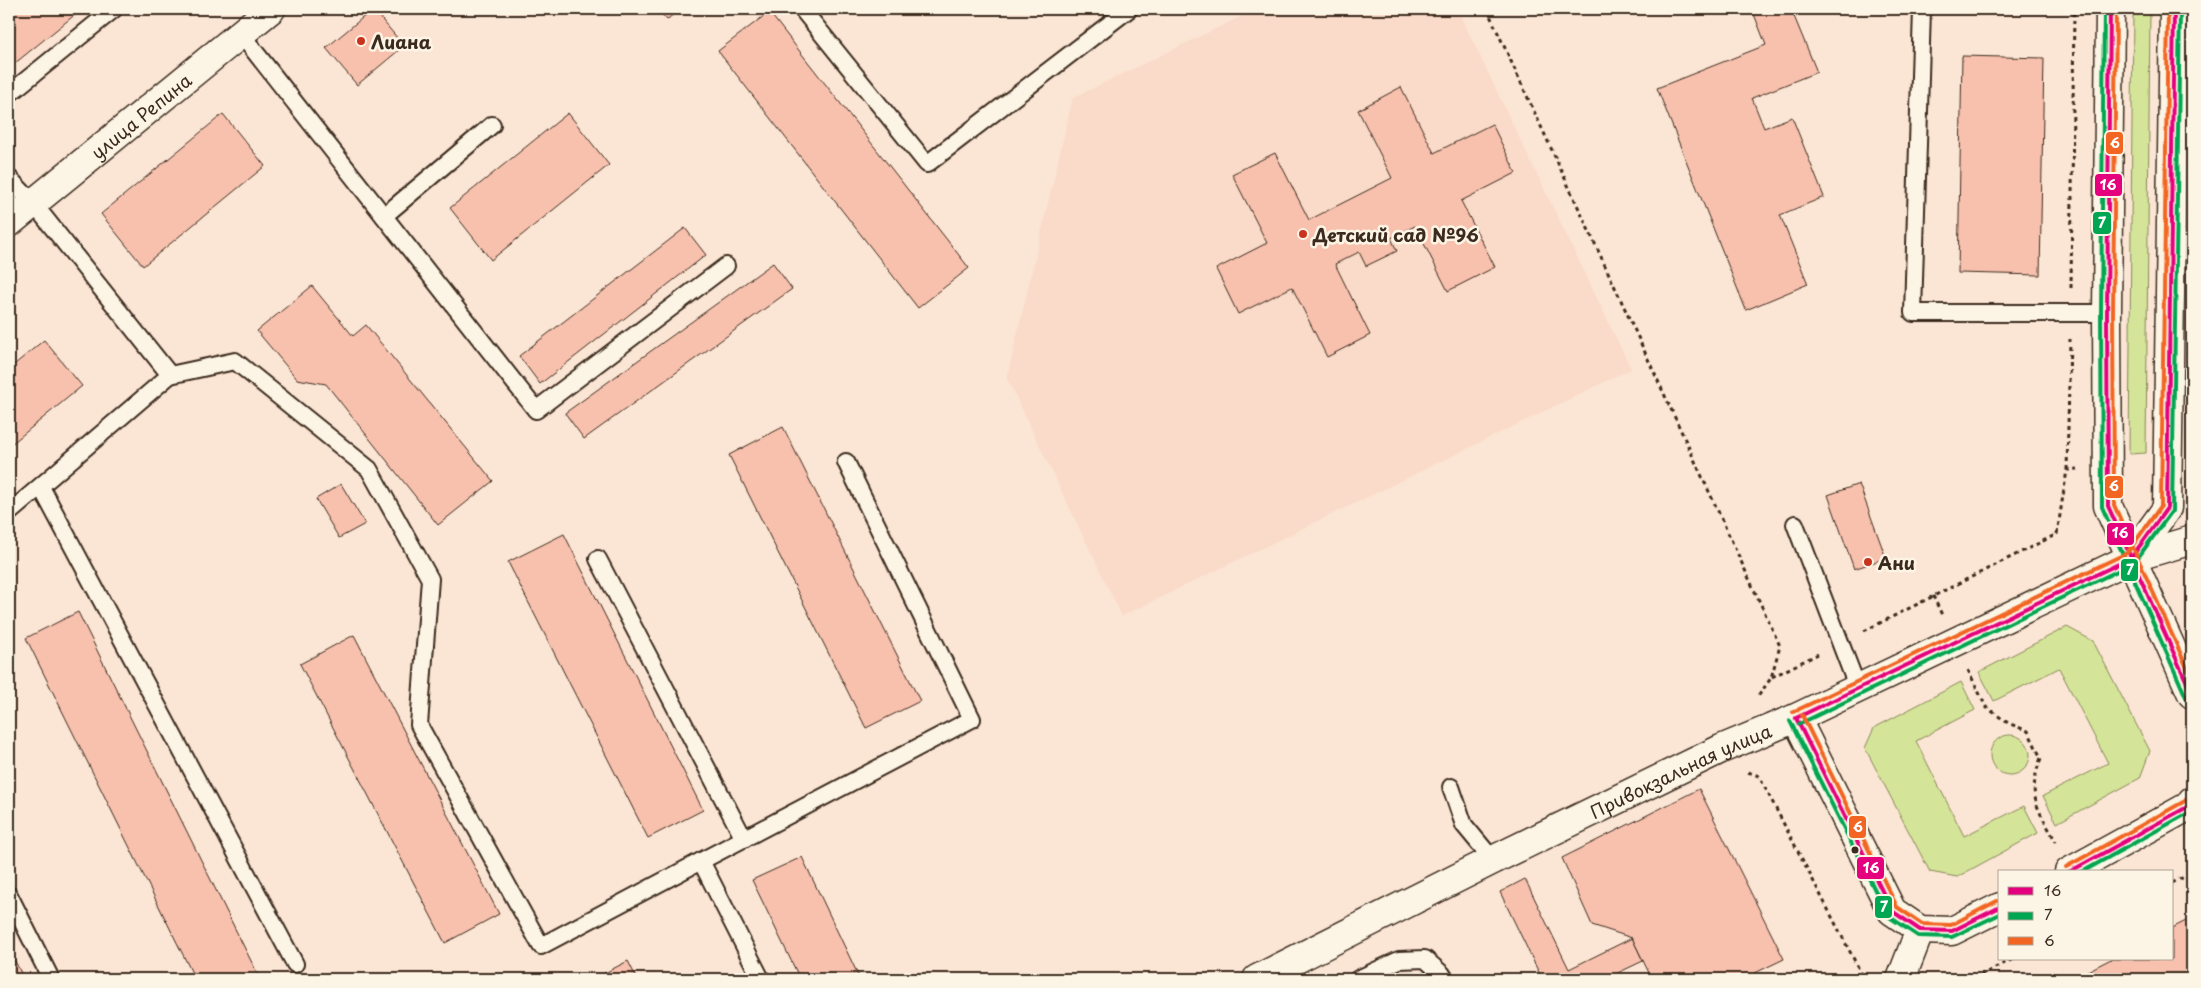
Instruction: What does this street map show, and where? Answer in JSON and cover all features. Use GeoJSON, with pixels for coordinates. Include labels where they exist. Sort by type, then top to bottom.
{"type":"FeatureCollection","features":[{"type":"Feature","properties":{"kind":"street","name":"улица Репина"},"geometry":{"type":"LineString","coordinates":[[9,223],[272,9]]}},
{"type":"Feature","properties":{"kind":"street"},"geometry":{"type":"LineString","coordinates":[[2110,9],[2107,312],[2108,506],[2192,694]]}},
{"type":"Feature","properties":{"kind":"street"},"geometry":{"type":"LineString","coordinates":[[2131,558],[2167,508],[2174,9]]}},
{"type":"Feature","properties":{"kind":"street","name":"Привокзальная улица"},"geometry":{"type":"LineString","coordinates":[[1257,979],[1493,860],[1721,749],[1796,718],[2131,558],[2192,540]]}},
{"type":"Feature","properties":{"kind":"street"},"geometry":{"type":"LineString","coordinates":[[1796,718],[1892,911],[1920,930],[1952,931],[1998,908]]}},
{"type":"Feature","properties":{"kind":"street"},"geometry":{"type":"LineString","coordinates":[[2072,870],[2189,806],[2192,801]]}},
{"type":"Feature","properties":{"kind":"street"},"geometry":{"type":"LineString","coordinates":[[1901,979],[1920,930]]}},
{"type":"Feature","properties":{"kind":"lane"},"geometry":{"type":"LineString","coordinates":[[9,94],[114,9]]}},
{"type":"Feature","properties":{"kind":"lane"},"geometry":{"type":"LineString","coordinates":[[802,9],[927,164],[1129,9]]}},
{"type":"Feature","properties":{"kind":"lane"},"geometry":{"type":"LineString","coordinates":[[1922,9],[1913,314],[2107,312]]}},
{"type":"Feature","properties":{"kind":"lane"},"geometry":{"type":"LineString","coordinates":[[241,34],[536,410],[726,266]]}},
{"type":"Feature","properties":{"kind":"lane"},"geometry":{"type":"LineString","coordinates":[[384,216],[492,125]]}},
{"type":"Feature","properties":{"kind":"lane"},"geometry":{"type":"LineString","coordinates":[[9,178],[33,203],[170,376]]}},
{"type":"Feature","properties":{"kind":"lane"},"geometry":{"type":"LineString","coordinates":[[9,513],[170,376],[235,361],[369,469],[430,579],[419,724],[541,946],[972,719],[846,462]]}},
{"type":"Feature","properties":{"kind":"lane"},"geometry":{"type":"LineString","coordinates":[[40,487],[295,964]]}},
{"type":"Feature","properties":{"kind":"lane"},"geometry":{"type":"LineString","coordinates":[[1795,524],[1858,689]]}},
{"type":"Feature","properties":{"kind":"lane"},"geometry":{"type":"LineString","coordinates":[[598,559],[744,839]]}},
{"type":"Feature","properties":{"kind":"lane"},"geometry":{"type":"LineString","coordinates":[[1451,787],[1464,825],[1493,860]]}},
{"type":"Feature","properties":{"kind":"lane"},"geometry":{"type":"LineString","coordinates":[[701,861],[761,979]]}},
{"type":"Feature","properties":{"kind":"lane"},"geometry":{"type":"LineString","coordinates":[[9,896],[50,979]]}},
{"type":"Feature","properties":{"kind":"lane"},"geometry":{"type":"LineString","coordinates":[[1358,979],[1399,960],[1424,959],[1442,974],[1445,979]]}},
{"type":"Feature","properties":{"kind":"path"},"geometry":{"type":"LineString","coordinates":[[1487,9],[1780,646],[1771,678],[1754,702]]}},
{"type":"Feature","properties":{"kind":"path"},"geometry":{"type":"LineString","coordinates":[[1771,678],[2057,534],[2067,470],[2074,9]]}},
{"type":"Feature","properties":{"kind":"path"},"geometry":{"type":"LineString","coordinates":[[2067,470],[2107,468]]}},
{"type":"Feature","properties":{"kind":"path"},"geometry":{"type":"LineString","coordinates":[[1932,596],[1986,707],[2008,723],[2028,731],[2041,758],[2034,777],[2033,799],[2069,870]]}},
{"type":"Feature","properties":{"kind":"path"},"geometry":{"type":"LineString","coordinates":[[1721,749],[1730,767],[1759,776],[1861,973],[1860,979]]}},
{"type":"Feature","properties":{"kind":"path"},"geometry":{"type":"LineString","coordinates":[[2174,881],[2192,873]]}},
{"type":"Feature","properties":{"kind":"path"},"geometry":{"type":"LineString","coordinates":[[1973,979],[2011,960]]}},
{"type":"Feature","properties":{"kind":"shaded area","name":"Детский сад №96"},"geometry":{"type":"Polygon","coordinates":[[[1257,9],[1457,9],[1631,369],[1122,616],[1007,378],[1073,98],[1257,9]]]}},
{"type":"Feature","properties":{"kind":"green space"},"geometry":{"type":"Polygon","coordinates":[[[2133,9],[2150,9],[2146,453],[2129,454],[2133,9]]]}},
{"type":"Feature","properties":{"kind":"green space"},"geometry":{"type":"Polygon","coordinates":[[[2067,627],[2093,641],[2150,751],[2140,778],[2057,823],[2043,796],[2108,763],[2059,668],[1994,701],[1979,672],[2067,627]]]}},
{"type":"Feature","properties":{"kind":"green space"},"geometry":{"type":"Polygon","coordinates":[[[1961,682],[1975,710],[1916,741],[1964,836],[2024,806],[2038,833],[1957,877],[1930,872],[1865,748],[1874,728],[1961,682]]]}},
{"type":"Feature","properties":{"kind":"green space"},"geometry":{"type":"Polygon","coordinates":[[[2014,735],[2021,738],[2027,744],[2030,755],[2029,763],[2021,772],[2014,775],[2006,775],[1999,772],[1991,763],[1990,751],[1993,744],[2002,736],[2014,735]]]}},
{"type":"Feature","properties":{"kind":"building"},"geometry":{"type":"Polygon","coordinates":[[[9,9],[82,9],[9,68],[9,9]]]}},
{"type":"Feature","properties":{"kind":"building"},"geometry":{"type":"Polygon","coordinates":[[[373,9],[404,46],[357,85],[326,48],[373,9]]]}},
{"type":"Feature","properties":{"kind":"building"},"geometry":{"type":"Polygon","coordinates":[[[657,9],[679,9],[667,20],[657,9]]]}},
{"type":"Feature","properties":{"kind":"building"},"geometry":{"type":"Polygon","coordinates":[[[1752,9],[1791,9],[1817,72],[1752,98],[1764,128],[1792,117],[1824,197],[1780,215],[1808,284],[1746,310],[1657,88],[1766,45],[1752,9]]]}},
{"type":"Feature","properties":{"kind":"building"},"geometry":{"type":"Polygon","coordinates":[[[769,12],[969,268],[918,308],[718,51],[769,12]]]}},
{"type":"Feature","properties":{"kind":"building"},"geometry":{"type":"Polygon","coordinates":[[[1962,56],[2044,58],[2040,275],[1958,273],[1962,56]]]}},
{"type":"Feature","properties":{"kind":"building"},"geometry":{"type":"Polygon","coordinates":[[[1401,87],[1434,153],[1492,124],[1516,173],[1461,201],[1495,267],[1448,291],[1415,226],[1391,238],[1397,251],[1366,266],[1359,252],[1335,264],[1370,335],[1327,357],[1292,287],[1238,314],[1216,269],[1267,243],[1232,174],[1275,153],[1309,220],[1392,178],[1358,110],[1401,87]]]}},
{"type":"Feature","properties":{"kind":"building"},"geometry":{"type":"Polygon","coordinates":[[[568,113],[609,165],[491,260],[450,208],[568,113]]]}},
{"type":"Feature","properties":{"kind":"building"},"geometry":{"type":"Polygon","coordinates":[[[223,114],[265,166],[143,266],[101,214],[223,114]]]}},
{"type":"Feature","properties":{"kind":"building"},"geometry":{"type":"Polygon","coordinates":[[[685,228],[706,255],[540,384],[519,356],[685,228]]]}},
{"type":"Feature","properties":{"kind":"building"},"geometry":{"type":"Polygon","coordinates":[[[773,263],[792,289],[584,439],[565,413],[773,263]]]}},
{"type":"Feature","properties":{"kind":"building"},"geometry":{"type":"Polygon","coordinates":[[[312,286],[353,336],[366,325],[493,481],[438,525],[326,384],[297,379],[257,331],[312,286]]]}},
{"type":"Feature","properties":{"kind":"building"},"geometry":{"type":"Polygon","coordinates":[[[44,340],[82,386],[9,446],[9,369],[44,340]]]}},
{"type":"Feature","properties":{"kind":"building"},"geometry":{"type":"Polygon","coordinates":[[[783,427],[920,701],[866,728],[729,455],[783,427]]]}},
{"type":"Feature","properties":{"kind":"building"},"geometry":{"type":"Polygon","coordinates":[[[341,484],[365,524],[339,538],[316,499],[341,484]]]}},
{"type":"Feature","properties":{"kind":"building"},"geometry":{"type":"Polygon","coordinates":[[[1859,484],[1886,558],[1854,569],[1828,495],[1859,484]]]}},
{"type":"Feature","properties":{"kind":"building"},"geometry":{"type":"Polygon","coordinates":[[[564,534],[703,810],[648,838],[508,562],[564,534]]]}},
{"type":"Feature","properties":{"kind":"building"},"geometry":{"type":"Polygon","coordinates":[[[78,612],[260,979],[195,979],[26,638],[78,612]]]}},
{"type":"Feature","properties":{"kind":"building"},"geometry":{"type":"Polygon","coordinates":[[[354,635],[499,914],[445,943],[300,664],[354,635]]]}},
{"type":"Feature","properties":{"kind":"building"},"geometry":{"type":"Polygon","coordinates":[[[1699,789],[1784,959],[1755,973],[1758,979],[1652,979],[1632,938],[1592,925],[1562,858],[1699,789]]]}},
{"type":"Feature","properties":{"kind":"building"},"geometry":{"type":"Polygon","coordinates":[[[802,857],[860,979],[800,979],[752,880],[802,857]]]}},
{"type":"Feature","properties":{"kind":"building"},"geometry":{"type":"Polygon","coordinates":[[[1525,879],[1569,969],[1632,938],[1643,961],[1605,979],[1542,979],[1500,892],[1525,879]]]}},
{"type":"Feature","properties":{"kind":"building"},"geometry":{"type":"Polygon","coordinates":[[[2192,918],[2192,979],[2072,979],[2109,960],[2174,960],[2174,927],[2192,918]]]}},
{"type":"Feature","properties":{"kind":"building"},"geometry":{"type":"Polygon","coordinates":[[[9,949],[24,979],[9,979],[9,949]]]}},
{"type":"Feature","properties":{"kind":"building"},"geometry":{"type":"Polygon","coordinates":[[[628,961],[637,979],[593,979],[628,961]]]}},
{"type":"Feature","properties":{"kind":"transit line","name":"7"},"geometry":{"type":"LineString","coordinates":[[2104,9],[2101,313],[2102,507],[2186,697]]}},
{"type":"Feature","properties":{"kind":"transit line","name":"16"},"geometry":{"type":"LineString","coordinates":[[2110,9],[2107,313],[2108,506],[2192,694]]}},
{"type":"Feature","properties":{"kind":"transit line","name":"6"},"geometry":{"type":"LineString","coordinates":[[2116,9],[2113,313],[2114,505],[2192,679]]}},
{"type":"Feature","properties":{"kind":"transit line","name":"6"},"geometry":{"type":"LineString","coordinates":[[1793,712],[2127,553],[2161,506],[2168,9]]}},
{"type":"Feature","properties":{"kind":"transit line","name":"16"},"geometry":{"type":"LineString","coordinates":[[1796,718],[2131,558],[2167,508],[2174,9]]}},
{"type":"Feature","properties":{"kind":"transit line","name":"7"},"geometry":{"type":"LineString","coordinates":[[1799,724],[2134,563],[2172,511],[2180,9]]}},
{"type":"Feature","properties":{"kind":"transit line","name":"6"},"geometry":{"type":"LineString","coordinates":[[1802,715],[1897,907],[1922,924],[1951,925],[1997,901]]}},
{"type":"Feature","properties":{"kind":"transit line","name":"16"},"geometry":{"type":"LineString","coordinates":[[1796,718],[1892,911],[1920,930],[1952,931],[1998,908]]}},
{"type":"Feature","properties":{"kind":"transit line","name":"7"},"geometry":{"type":"LineString","coordinates":[[1790,721],[1888,916],[1918,936],[1952,937],[1998,915]]}},
{"type":"Feature","properties":{"kind":"transit line","name":"6"},"geometry":{"type":"LineString","coordinates":[[2066,867],[2185,801],[2187,798]]}},
{"type":"Feature","properties":{"kind":"transit line","name":"16"},"geometry":{"type":"LineString","coordinates":[[2073,870],[2189,806],[2192,801]]}},
{"type":"Feature","properties":{"kind":"transit line","name":"7"},"geometry":{"type":"LineString","coordinates":[[2086,870],[2192,811]]}},
{"type":"Feature","properties":{"kind":"place","name":"Лиана"},"geometry":{"type":"Point","coordinates":[361,41]}},
{"type":"Feature","properties":{"kind":"place","name":"Детский сад №96"},"geometry":{"type":"Point","coordinates":[1303,234]}},
{"type":"Feature","properties":{"kind":"place","name":"Ани"},"geometry":{"type":"Point","coordinates":[1868,562]}}]}
